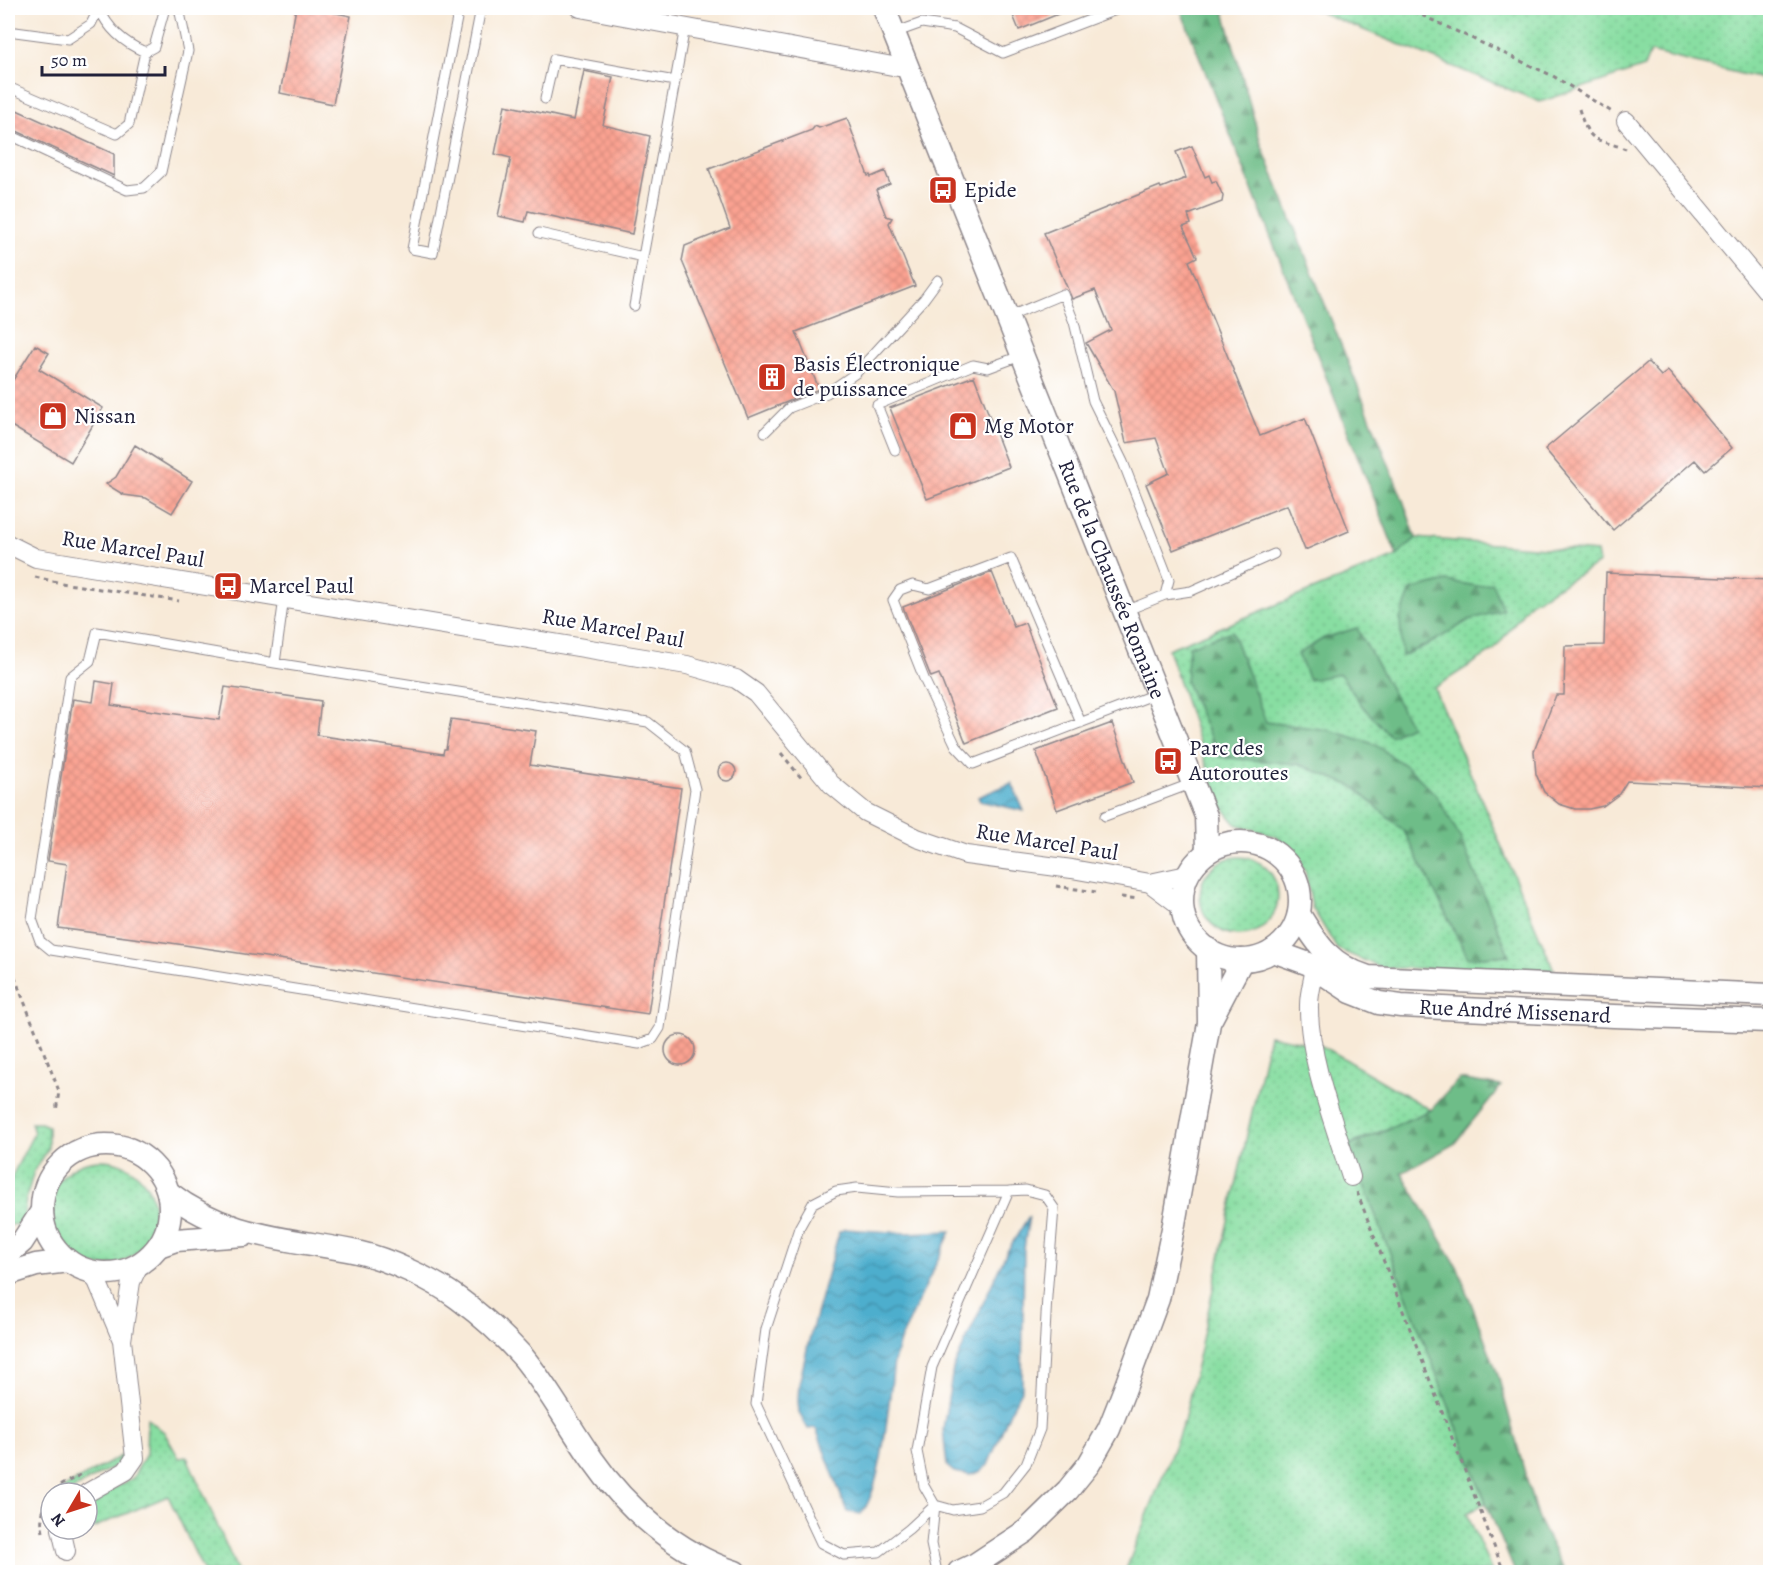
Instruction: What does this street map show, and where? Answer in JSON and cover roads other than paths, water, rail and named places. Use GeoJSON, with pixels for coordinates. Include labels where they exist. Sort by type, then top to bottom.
{"type":"FeatureCollection","features":[{"type":"Feature","properties":{"kind":"street"},"geometry":{"type":"LineString","coordinates":[[580,8],[898,67],[907,65]]}},
{"type":"Feature","properties":{"kind":"street","name":"Rue de la Chaussée Romaine"},"geometry":{"type":"LineString","coordinates":[[884,8],[1206,816],[1208,851]]}},
{"type":"Feature","properties":{"kind":"street"},"geometry":{"type":"LineString","coordinates":[[1626,121],[1770,295]]}},
{"type":"Feature","properties":{"kind":"street","name":"Rue Marcel Paul"},"geometry":{"type":"LineString","coordinates":[[8,544],[36,558],[687,665],[736,679],[756,693],[831,784],[865,812],[917,838],[966,855],[1072,869],[1148,883],[1187,875]]}},
{"type":"Feature","properties":{"kind":"street"},"geometry":{"type":"LineString","coordinates":[[1206,816],[1239,841]]}},
{"type":"Feature","properties":{"kind":"street"},"geometry":{"type":"LineString","coordinates":[[1239,841],[1257,843],[1274,851],[1287,863],[1296,879],[1301,896],[1294,929],[1285,941],[1273,951],[1258,958],[1242,960],[1224,957],[1208,950],[1195,938],[1186,924],[1182,907],[1187,875],[1196,862],[1208,851],[1221,844],[1239,841]]}},
{"type":"Feature","properties":{"kind":"street","name":"Rue Marcel Paul"},"geometry":{"type":"LineString","coordinates":[[1148,883],[1182,907]]}},
{"type":"Feature","properties":{"kind":"street","name":"Rue André Missenard"},"geometry":{"type":"LineString","coordinates":[[1299,914],[1314,939],[1329,957],[1350,971],[1368,977],[1770,995]]}},
{"type":"Feature","properties":{"kind":"street"},"geometry":{"type":"LineString","coordinates":[[959,1572],[1006,1546],[1045,1514],[1089,1464],[1108,1429],[1158,1299],[1176,1212],[1209,1023],[1208,950]]}},
{"type":"Feature","properties":{"kind":"street","name":"Rue André Missenard"},"geometry":{"type":"LineString","coordinates":[[1273,951],[1301,960],[1351,992],[1379,1003],[1421,1008],[1770,1021]]}},
{"type":"Feature","properties":{"kind":"street"},"geometry":{"type":"LineString","coordinates":[[1209,1023],[1242,960]]}},
{"type":"Feature","properties":{"kind":"street"},"geometry":{"type":"LineString","coordinates":[[1315,968],[1309,1004],[1311,1032],[1322,1083],[1352,1176]]}},
{"type":"Feature","properties":{"kind":"street"},"geometry":{"type":"LineString","coordinates":[[1421,1008],[1422,980]]}},
{"type":"Feature","properties":{"kind":"street"},"geometry":{"type":"LineString","coordinates":[[99,1486],[126,1471],[135,1458],[122,1340],[131,1282],[139,1265],[159,1246],[168,1229],[171,1211],[169,1193],[158,1172],[141,1155],[126,1148],[100,1145],[82,1149],[60,1164],[47,1186],[42,1211],[45,1230],[54,1247],[68,1261],[88,1271],[111,1274],[139,1265]]}},
{"type":"Feature","properties":{"kind":"street"},"geometry":{"type":"LineString","coordinates":[[169,1193],[209,1218],[234,1228],[359,1253],[420,1275],[458,1298],[494,1328],[523,1357],[556,1402],[592,1460],[620,1494],[667,1538],[718,1567],[735,1572]]}},
{"type":"Feature","properties":{"kind":"street"},"geometry":{"type":"LineString","coordinates":[[8,1254],[22,1242],[42,1211]]}},
{"type":"Feature","properties":{"kind":"street"},"geometry":{"type":"LineString","coordinates":[[159,1246],[176,1240],[256,1234]]}},
{"type":"Feature","properties":{"kind":"street"},"geometry":{"type":"LineString","coordinates":[[8,1274],[36,1265],[68,1261]]}},
{"type":"Feature","properties":{"kind":"street"},"geometry":{"type":"LineString","coordinates":[[88,1271],[97,1281],[122,1340]]}},
{"type":"Feature","properties":{"kind":"street"},"geometry":{"type":"LineString","coordinates":[[63,1541],[66,1551]]}},
{"type":"Feature","properties":{"kind":"lane"},"geometry":{"type":"LineString","coordinates":[[99,8],[107,24],[119,37],[133,47],[146,52]]}},
{"type":"Feature","properties":{"kind":"lane"},"geometry":{"type":"LineString","coordinates":[[8,31],[68,39],[91,24],[99,8]]}},
{"type":"Feature","properties":{"kind":"lane"},"geometry":{"type":"LineString","coordinates":[[8,87],[117,134],[129,124],[146,52],[154,47],[165,8]]}},
{"type":"Feature","properties":{"kind":"lane"},"geometry":{"type":"LineString","coordinates":[[8,134],[127,190],[144,188],[161,172],[188,51],[179,8]]}},
{"type":"Feature","properties":{"kind":"lane"},"geometry":{"type":"LineString","coordinates":[[459,8],[412,249],[433,253],[481,8]]}},
{"type":"Feature","properties":{"kind":"lane"},"geometry":{"type":"LineString","coordinates":[[894,33],[922,23],[955,28],[1003,53],[1121,8]]}},
{"type":"Feature","properties":{"kind":"lane"},"geometry":{"type":"LineString","coordinates":[[634,306],[685,27]]}},
{"type":"Feature","properties":{"kind":"lane"},"geometry":{"type":"LineString","coordinates":[[545,99],[554,59],[675,81]]}},
{"type":"Feature","properties":{"kind":"lane"},"geometry":{"type":"LineString","coordinates":[[539,233],[643,257]]}},
{"type":"Feature","properties":{"kind":"lane"},"geometry":{"type":"LineString","coordinates":[[765,432],[789,408],[827,393],[856,373],[924,299],[938,280]]}},
{"type":"Feature","properties":{"kind":"lane"},"geometry":{"type":"LineString","coordinates":[[1008,318],[1063,294],[1074,322],[1093,401],[1123,462],[1169,580],[1165,595]]}},
{"type":"Feature","properties":{"kind":"lane"},"geometry":{"type":"LineString","coordinates":[[895,450],[877,405],[973,365],[988,368],[1023,355]]}},
{"type":"Feature","properties":{"kind":"lane"},"geometry":{"type":"LineString","coordinates":[[1125,611],[1165,595],[1191,591],[1274,554]]}},
{"type":"Feature","properties":{"kind":"lane"},"geometry":{"type":"LineString","coordinates":[[1081,723],[1011,558],[929,589],[913,585],[900,590],[893,600],[929,690],[956,746],[973,764],[1081,723],[1158,693]]}},
{"type":"Feature","properties":{"kind":"lane"},"geometry":{"type":"LineString","coordinates":[[275,663],[285,598]]}},
{"type":"Feature","properties":{"kind":"lane"},"geometry":{"type":"LineString","coordinates":[[97,632],[275,663],[648,722],[685,751],[695,789],[660,1028],[653,1039],[639,1044],[557,1032],[51,950],[40,941],[32,919],[70,677],[90,661],[97,632]]}},
{"type":"Feature","properties":{"kind":"lane"},"geometry":{"type":"LineString","coordinates":[[1105,816],[1193,783]]}},
{"type":"Feature","properties":{"kind":"lane"},"geometry":{"type":"LineString","coordinates":[[857,1188],[898,1192],[1026,1190],[1044,1195],[1054,1208],[1040,1429],[1026,1464],[1003,1492],[980,1506],[953,1510],[935,1505],[879,1552],[844,1555],[821,1543],[756,1404],[766,1329],[799,1228],[813,1203],[836,1191],[857,1188]]}},
{"type":"Feature","properties":{"kind":"lane"},"geometry":{"type":"LineString","coordinates":[[937,1572],[931,1544],[935,1505],[924,1486],[917,1451],[932,1367],[1009,1191]]}},
{"type":"Feature","properties":{"kind":"water"},"geometry":{"type":"Polygon","coordinates":[[[1012,783],[1024,811],[980,801],[978,797],[1012,783]]]}},
{"type":"Feature","properties":{"kind":"water"},"geometry":{"type":"Polygon","coordinates":[[[1029,1216],[1024,1249],[1022,1390],[1010,1412],[988,1465],[970,1475],[954,1472],[947,1466],[943,1429],[953,1369],[1006,1253],[1029,1216]]]}},
{"type":"Feature","properties":{"kind":"water"},"geometry":{"type":"Polygon","coordinates":[[[845,1229],[906,1233],[951,1231],[899,1344],[894,1362],[880,1464],[869,1501],[861,1514],[847,1512],[817,1431],[815,1428],[808,1429],[799,1413],[798,1400],[799,1384],[810,1336],[839,1232],[845,1229]]]}},
{"type":"Feature","properties":{"kind":"place","name":"Epide"},"geometry":{"type":"Point","coordinates":[943,190]}},
{"type":"Feature","properties":{"kind":"place","name":"Basis Électronique de puissance"},"geometry":{"type":"Point","coordinates":[772,377]}},
{"type":"Feature","properties":{"kind":"place","name":"Nissan"},"geometry":{"type":"Point","coordinates":[53,416]}},
{"type":"Feature","properties":{"kind":"place","name":"Mg Motor"},"geometry":{"type":"Point","coordinates":[963,426]}},
{"type":"Feature","properties":{"kind":"place","name":"Marcel Paul"},"geometry":{"type":"Point","coordinates":[228,586]}},
{"type":"Feature","properties":{"kind":"place","name":"Parc des Autoroutes"},"geometry":{"type":"Point","coordinates":[1168,761]}}]}
